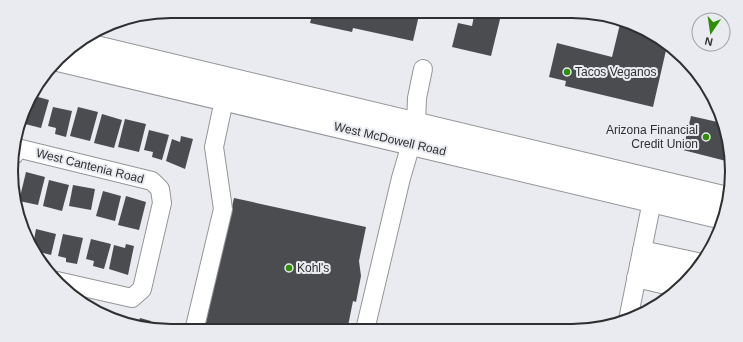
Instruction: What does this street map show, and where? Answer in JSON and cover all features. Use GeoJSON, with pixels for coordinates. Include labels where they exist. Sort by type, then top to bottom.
{"type":"FeatureCollection","features":[{"type":"Feature","properties":{"kind":"main road","name":"West McDowell Road"},"geometry":{"type":"LineString","coordinates":[[85,45],[414,134],[654,191],[723,198]]}},
{"type":"Feature","properties":{"kind":"main road","name":"West McDowell Road"},"geometry":{"type":"LineString","coordinates":[[64,62],[224,100],[414,134]]}},
{"type":"Feature","properties":{"kind":"main road","name":"West McDowell Road"},"geometry":{"type":"LineString","coordinates":[[654,191],[718,216]]}},
{"type":"Feature","properties":{"kind":"street"},"geometry":{"type":"LineString","coordinates":[[367,324],[401,178],[414,134],[417,98],[424,68]]}},
{"type":"Feature","properties":{"kind":"street"},"geometry":{"type":"LineString","coordinates":[[196,324],[222,209],[214,147],[224,100]]}},
{"type":"Feature","properties":{"kind":"street","name":"West Cantenia Road"},"geometry":{"type":"LineString","coordinates":[[19,153],[152,182],[160,189],[162,203],[142,289],[132,298],[67,283]]}},
{"type":"Feature","properties":{"kind":"street"},"geometry":{"type":"LineString","coordinates":[[629,313],[654,191]]}},
{"type":"Feature","properties":{"kind":"street"},"geometry":{"type":"LineString","coordinates":[[639,264],[694,263]]}},
{"type":"Feature","properties":{"kind":"street"},"geometry":{"type":"LineString","coordinates":[[639,264],[684,275]]}},
{"type":"Feature","properties":{"kind":"street"},"geometry":{"type":"LineString","coordinates":[[639,264],[674,285]]}},
{"type":"Feature","properties":{"kind":"building"},"geometry":{"type":"Polygon","coordinates":[[[311,18],[418,18],[413,41],[353,28],[352,32],[310,23],[311,18]]]}},
{"type":"Feature","properties":{"kind":"building"},"geometry":{"type":"Polygon","coordinates":[[[474,18],[500,18],[491,56],[452,47],[458,23],[472,26],[474,18]]]}},
{"type":"Feature","properties":{"kind":"building"},"geometry":{"type":"Polygon","coordinates":[[[620,26],[648,38],[666,51],[653,107],[565,86],[566,81],[549,77],[557,43],[612,57],[620,26]]]}},
{"type":"Feature","properties":{"kind":"building"},"geometry":{"type":"Polygon","coordinates":[[[37,97],[49,100],[41,128],[25,124],[37,97]]]}},
{"type":"Feature","properties":{"kind":"building"},"geometry":{"type":"Polygon","coordinates":[[[53,107],[72,111],[66,137],[55,134],[56,128],[48,126],[53,107]]]}},
{"type":"Feature","properties":{"kind":"building"},"geometry":{"type":"Polygon","coordinates":[[[78,107],[98,112],[90,141],[70,136],[78,107]]]}},
{"type":"Feature","properties":{"kind":"building"},"geometry":{"type":"Polygon","coordinates":[[[102,114],[122,120],[114,148],[94,143],[102,114]]]}},
{"type":"Feature","properties":{"kind":"building","name":"Arizona Financial Credit Union"},"geometry":{"type":"Polygon","coordinates":[[[691,116],[717,122],[725,161],[683,150],[691,116]]]}},
{"type":"Feature","properties":{"kind":"building"},"geometry":{"type":"Polygon","coordinates":[[[125,119],[146,124],[139,152],[118,147],[125,119]]]}},
{"type":"Feature","properties":{"kind":"building"},"geometry":{"type":"Polygon","coordinates":[[[149,130],[169,135],[162,160],[152,157],[153,152],[144,150],[149,130]]]}},
{"type":"Feature","properties":{"kind":"building"},"geometry":{"type":"Polygon","coordinates":[[[181,136],[193,139],[185,169],[166,161],[172,139],[180,142],[181,136]]]}},
{"type":"Feature","properties":{"kind":"building"},"geometry":{"type":"Polygon","coordinates":[[[26,172],[45,177],[38,205],[21,201],[20,196],[26,172]]]}},
{"type":"Feature","properties":{"kind":"building"},"geometry":{"type":"Polygon","coordinates":[[[49,180],[69,185],[62,211],[43,206],[49,180]]]}},
{"type":"Feature","properties":{"kind":"building"},"geometry":{"type":"Polygon","coordinates":[[[73,185],[95,189],[91,210],[69,206],[73,185]]]}},
{"type":"Feature","properties":{"kind":"building"},"geometry":{"type":"Polygon","coordinates":[[[103,191],[121,196],[115,221],[96,216],[103,191]]]}},
{"type":"Feature","properties":{"kind":"building"},"geometry":{"type":"Polygon","coordinates":[[[126,196],[146,202],[139,230],[118,225],[126,196]]]}},
{"type":"Feature","properties":{"kind":"building","name":"Kohl's"},"geometry":{"type":"Polygon","coordinates":[[[234,198],[366,227],[359,261],[361,276],[356,302],[353,301],[348,324],[206,324],[234,198]]]}},
{"type":"Feature","properties":{"kind":"building"},"geometry":{"type":"Polygon","coordinates":[[[36,229],[56,234],[51,255],[41,252],[34,239],[36,229]]]}},
{"type":"Feature","properties":{"kind":"building"},"geometry":{"type":"Polygon","coordinates":[[[63,234],[83,238],[77,264],[66,262],[66,258],[58,256],[63,234]]]}},
{"type":"Feature","properties":{"kind":"building"},"geometry":{"type":"Polygon","coordinates":[[[91,239],[111,244],[104,269],[93,266],[94,261],[86,259],[91,239]]]}},
{"type":"Feature","properties":{"kind":"building"},"geometry":{"type":"Polygon","coordinates":[[[126,244],[134,246],[128,275],[109,269],[114,245],[125,248],[126,244]]]}},
{"type":"Feature","properties":{"kind":"building"},"geometry":{"type":"Polygon","coordinates":[[[140,318],[151,321],[151,323],[139,321],[140,318]]]}},
{"type":"Feature","properties":{"kind":"place","name":"Tacos Veganos"},"geometry":{"type":"Point","coordinates":[567,72]}},
{"type":"Feature","properties":{"kind":"place","name":"Arizona Financial Credit Union"},"geometry":{"type":"Point","coordinates":[706,137]}},
{"type":"Feature","properties":{"kind":"place","name":"Kohl's"},"geometry":{"type":"Point","coordinates":[289,268]}}]}
